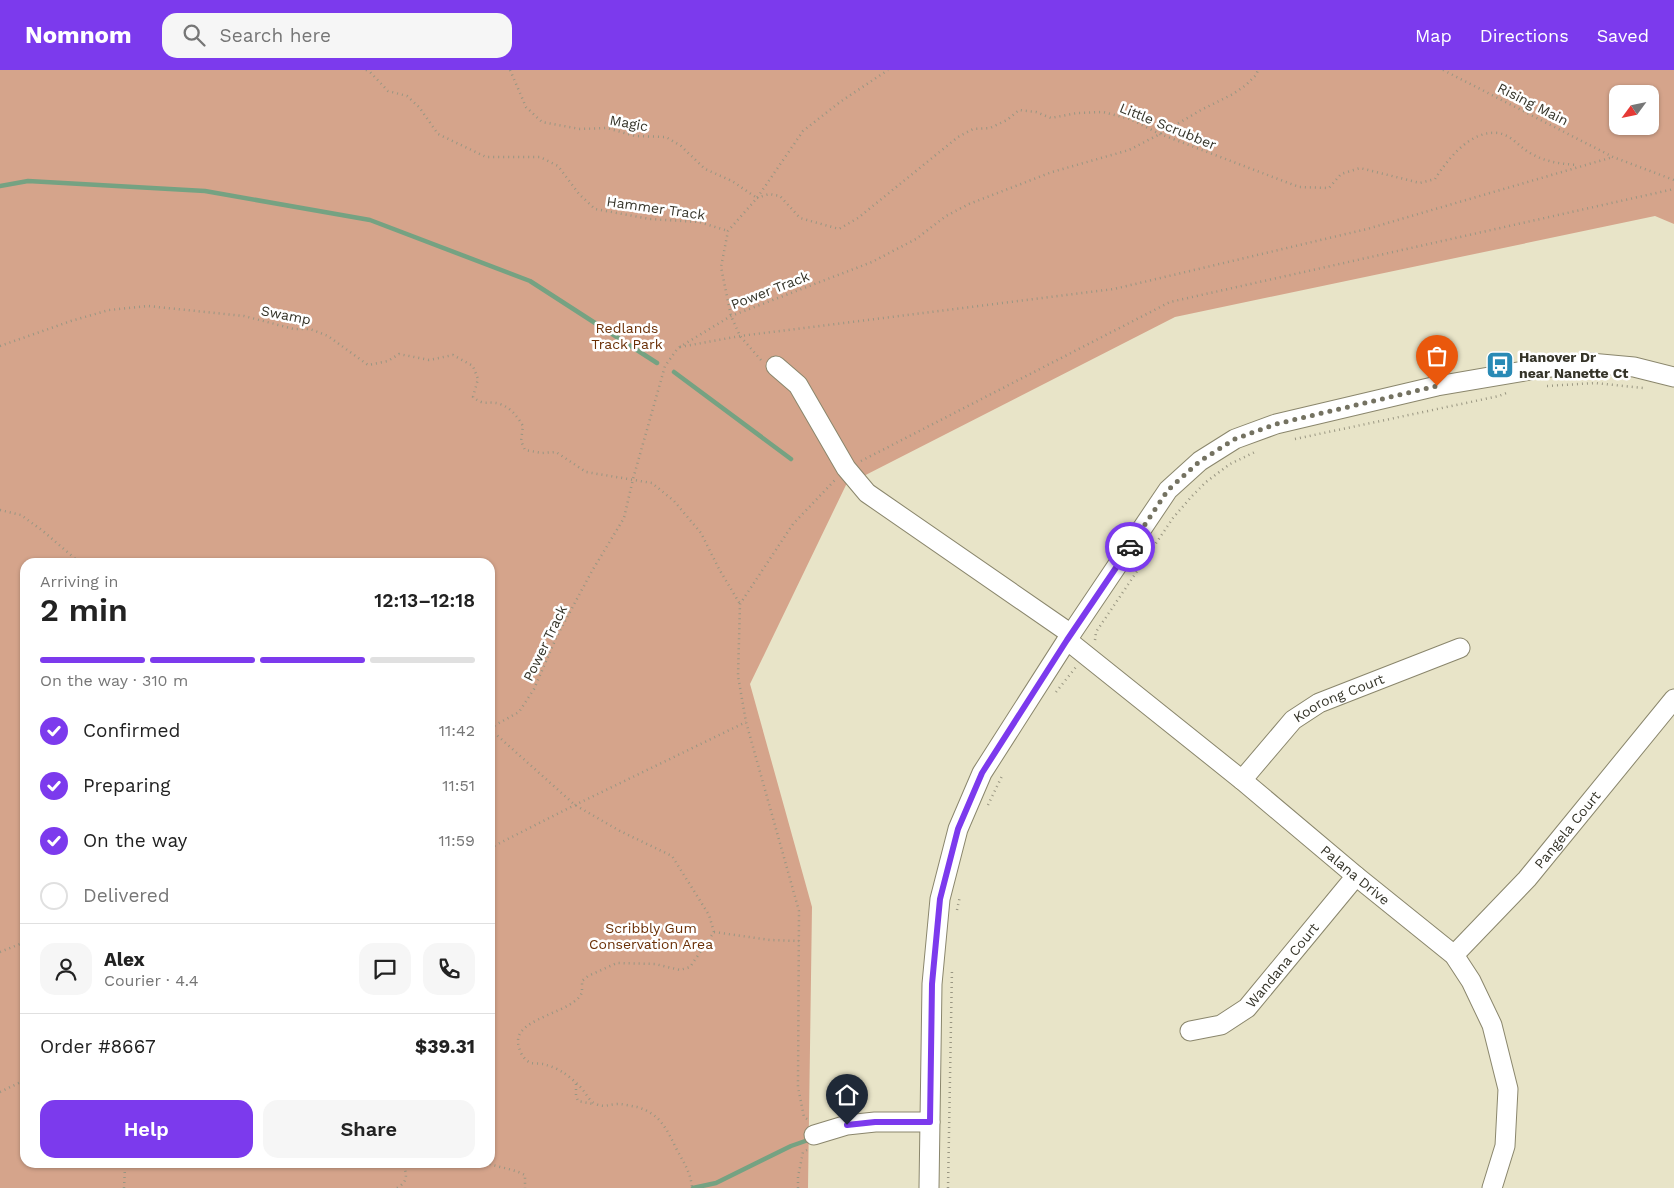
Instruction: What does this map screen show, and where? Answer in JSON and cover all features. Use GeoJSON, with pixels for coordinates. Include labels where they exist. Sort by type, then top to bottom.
{"type":"FeatureCollection","features":[{"type":"Feature","properties":{"kind":"street"},"geometry":{"type":"LineString","coordinates":[[929,1188],[932,984],[940,899],[958,829],[982,773],[1069,637],[1168,490],[1200,461],[1235,439],[1276,424],[1437,386],[1542,368],[1590,363],[1634,367],[1674,377]]}},
{"type":"Feature","properties":{"kind":"street","name":"Palana Drive"},"geometry":{"type":"LineString","coordinates":[[776,366],[798,385],[846,468],[867,493],[1069,637],[1454,956],[1471,982],[1492,1026],[1508,1089],[1505,1146],[1492,1188]]}},
{"type":"Feature","properties":{"kind":"street","name":"Koorong Court"},"geometry":{"type":"LineString","coordinates":[[1242,780],[1293,720],[1319,704],[1460,648]]}},
{"type":"Feature","properties":{"kind":"street","name":"Pangela Court"},"geometry":{"type":"LineString","coordinates":[[1454,956],[1528,879],[1674,699]]}},
{"type":"Feature","properties":{"kind":"street","name":"Wandana Court"},"geometry":{"type":"LineString","coordinates":[[1190,1031],[1221,1026],[1247,1008],[1356,876]]}},
{"type":"Feature","properties":{"kind":"street"},"geometry":{"type":"LineString","coordinates":[[814,1135],[847,1125],[875,1122],[930,1122]]}},
{"type":"Feature","properties":{"kind":"path","name":"Hammer Track"},"geometry":{"type":"LineString","coordinates":[[366,70],[388,90],[407,96],[413,101],[438,134],[486,157],[540,157],[558,166],[579,194],[595,209],[650,219],[699,222],[728,231]]}},
{"type":"Feature","properties":{"kind":"path","name":"Magic"},"geometry":{"type":"LineString","coordinates":[[510,70],[526,107],[542,122],[580,129],[607,128],[635,136],[666,138],[681,146],[705,169],[732,181],[757,198]]}},
{"type":"Feature","properties":{"kind":"path"},"geometry":{"type":"LineString","coordinates":[[776,366],[761,360],[740,336],[731,316],[721,267],[728,231],[757,198],[803,130],[840,102],[888,70]]}},
{"type":"Feature","properties":{"kind":"path","name":"Power Track"},"geometry":{"type":"LineString","coordinates":[[495,725],[519,712],[534,689],[557,636],[592,571],[624,518],[633,479],[666,366],[678,348],[731,316],[872,262],[916,239],[946,216],[969,204],[1052,172],[1129,150],[1233,94],[1246,85],[1256,75],[1258,70]]}},
{"type":"Feature","properties":{"kind":"path","name":"Rising Main"},"geometry":{"type":"LineString","coordinates":[[1443,70],[1613,156],[1674,180]]}},
{"type":"Feature","properties":{"kind":"path","name":"Little Scrubber"},"geometry":{"type":"LineString","coordinates":[[757,198],[769,194],[780,196],[800,218],[839,229],[858,218],[958,137],[973,129],[990,128],[1007,120],[1019,110],[1036,112],[1051,118],[1077,113],[1103,112],[1130,119],[1160,134],[1299,187],[1329,188],[1341,174],[1360,168],[1420,183],[1435,179],[1447,161],[1468,142],[1479,135],[1498,133],[1516,141],[1529,153],[1553,163],[1582,166]]}},
{"type":"Feature","properties":{"kind":"path"},"geometry":{"type":"LineString","coordinates":[[678,348],[740,336],[1114,289],[1367,230],[1613,156]]}},
{"type":"Feature","properties":{"kind":"path"},"geometry":{"type":"LineString","coordinates":[[798,1188],[798,1177],[803,1152],[815,1146],[812,1124],[804,1116],[798,1087],[799,911],[746,722],[738,676],[740,604],[793,524],[846,468],[1170,302],[1674,188]]}},
{"type":"Feature","properties":{"kind":"path","name":"Swamp"},"geometry":{"type":"LineString","coordinates":[[0,346],[109,310],[148,306],[244,316],[294,329],[310,329],[328,336],[368,365],[388,361],[399,354],[429,360],[453,355],[473,366],[478,379],[473,397],[480,403],[499,404],[515,413],[523,426],[521,441],[525,450],[542,453],[556,452],[586,472],[633,479]]}},
{"type":"Feature","properties":{"kind":"path"},"geometry":{"type":"LineString","coordinates":[[1540,386],[1595,384],[1645,388]]}},
{"type":"Feature","properties":{"kind":"path"},"geometry":{"type":"LineString","coordinates":[[1290,440],[1499,396],[1512,391]]}},
{"type":"Feature","properties":{"kind":"path"},"geometry":{"type":"LineString","coordinates":[[1097,646],[1095,641],[1096,632],[1174,518],[1206,482],[1230,464],[1261,448]]}},
{"type":"Feature","properties":{"kind":"path"},"geometry":{"type":"LineString","coordinates":[[633,479],[652,483],[674,501],[701,533],[719,569],[740,604]]}},
{"type":"Feature","properties":{"kind":"path"},"geometry":{"type":"LineString","coordinates":[[0,510],[21,515],[74,558]]}},
{"type":"Feature","properties":{"kind":"path"},"geometry":{"type":"LineString","coordinates":[[1053,696],[1075,668]]}},
{"type":"Feature","properties":{"kind":"path"},"geometry":{"type":"LineString","coordinates":[[495,845],[746,722]]}},
{"type":"Feature","properties":{"kind":"path"},"geometry":{"type":"LineString","coordinates":[[495,733],[575,805],[620,831],[672,856],[709,915],[714,932]]}},
{"type":"Feature","properties":{"kind":"path"},"geometry":{"type":"LineString","coordinates":[[986,809],[1008,766]]}},
{"type":"Feature","properties":{"kind":"path"},"geometry":{"type":"LineString","coordinates":[[956,916],[961,890]]}},
{"type":"Feature","properties":{"kind":"path"},"geometry":{"type":"LineString","coordinates":[[714,932],[770,940],[799,940]]}},
{"type":"Feature","properties":{"kind":"path"},"geometry":{"type":"LineString","coordinates":[[596,1104],[564,1073],[546,1064],[531,1063],[523,1056],[518,1048],[518,1038],[523,1030],[534,1022],[573,1004],[582,993],[582,981],[588,976],[617,963],[655,964],[680,970],[690,967],[714,932]]}},
{"type":"Feature","properties":{"kind":"path"},"geometry":{"type":"LineString","coordinates":[[0,952],[20,944]]}},
{"type":"Feature","properties":{"kind":"path"},"geometry":{"type":"LineString","coordinates":[[948,1188],[952,967]]}},
{"type":"Feature","properties":{"kind":"path"},"geometry":{"type":"LineString","coordinates":[[0,1092],[20,1082]]}},
{"type":"Feature","properties":{"kind":"path"},"geometry":{"type":"LineString","coordinates":[[576,1084],[576,1095],[579,1102],[608,1106],[619,1104],[639,1108],[659,1120],[667,1129],[684,1162],[690,1174],[692,1186]]}},
{"type":"Feature","properties":{"kind":"path"},"geometry":{"type":"LineString","coordinates":[[495,1166],[518,1171],[524,1175],[525,1188]]}},
{"type":"Feature","properties":{"kind":"path"},"geometry":{"type":"LineString","coordinates":[[124,1168],[124,1188]]}},
{"type":"Feature","properties":{"kind":"path"},"geometry":{"type":"LineString","coordinates":[[397,1188],[407,1178],[405,1168]]}},
{"type":"Feature","properties":{"kind":"green space","name":"Redlands Track Park"},"geometry":{"type":"Polygon","coordinates":[[[0,70],[1674,70],[1674,224],[1655,216],[1175,317],[846,485],[750,684],[812,907],[808,1188],[0,1188],[0,70]]]}},
{"type":"Feature","properties":{"kind":"waterway"},"geometry":{"type":"LineString","coordinates":[[0,186],[28,181],[205,191],[370,220],[530,281],[657,363]]}},
{"type":"Feature","properties":{"kind":"waterway"},"geometry":{"type":"LineString","coordinates":[[674,372],[791,459]]}},
{"type":"Feature","properties":{"kind":"waterway"},"geometry":{"type":"LineString","coordinates":[[693,1188],[716,1183],[791,1146],[811,1139]]}},
{"type":"Feature","properties":{"kind":"way so far"},"geometry":{"type":"LineString","coordinates":[[1130,547],[1168,490],[1200,461],[1235,439],[1276,424],[1437,386]]}},
{"type":"Feature","properties":{"kind":"place","name":"Hanover Dr near Nanette Ct"},"geometry":{"type":"Point","coordinates":[1500,365]}},
{"type":"Feature","properties":{"kind":"route"},"geometry":{"type":"LineString","coordinates":[[847,1125],[875,1122],[930,1122],[932,984],[940,899],[958,829],[982,773],[1067,640],[1130,547]]}},
{"type":"Feature","properties":{"kind":"park label","name":"Scribbly Gum Conservation Area"},"geometry":{"type":"Point","coordinates":[651,936]}}]}
